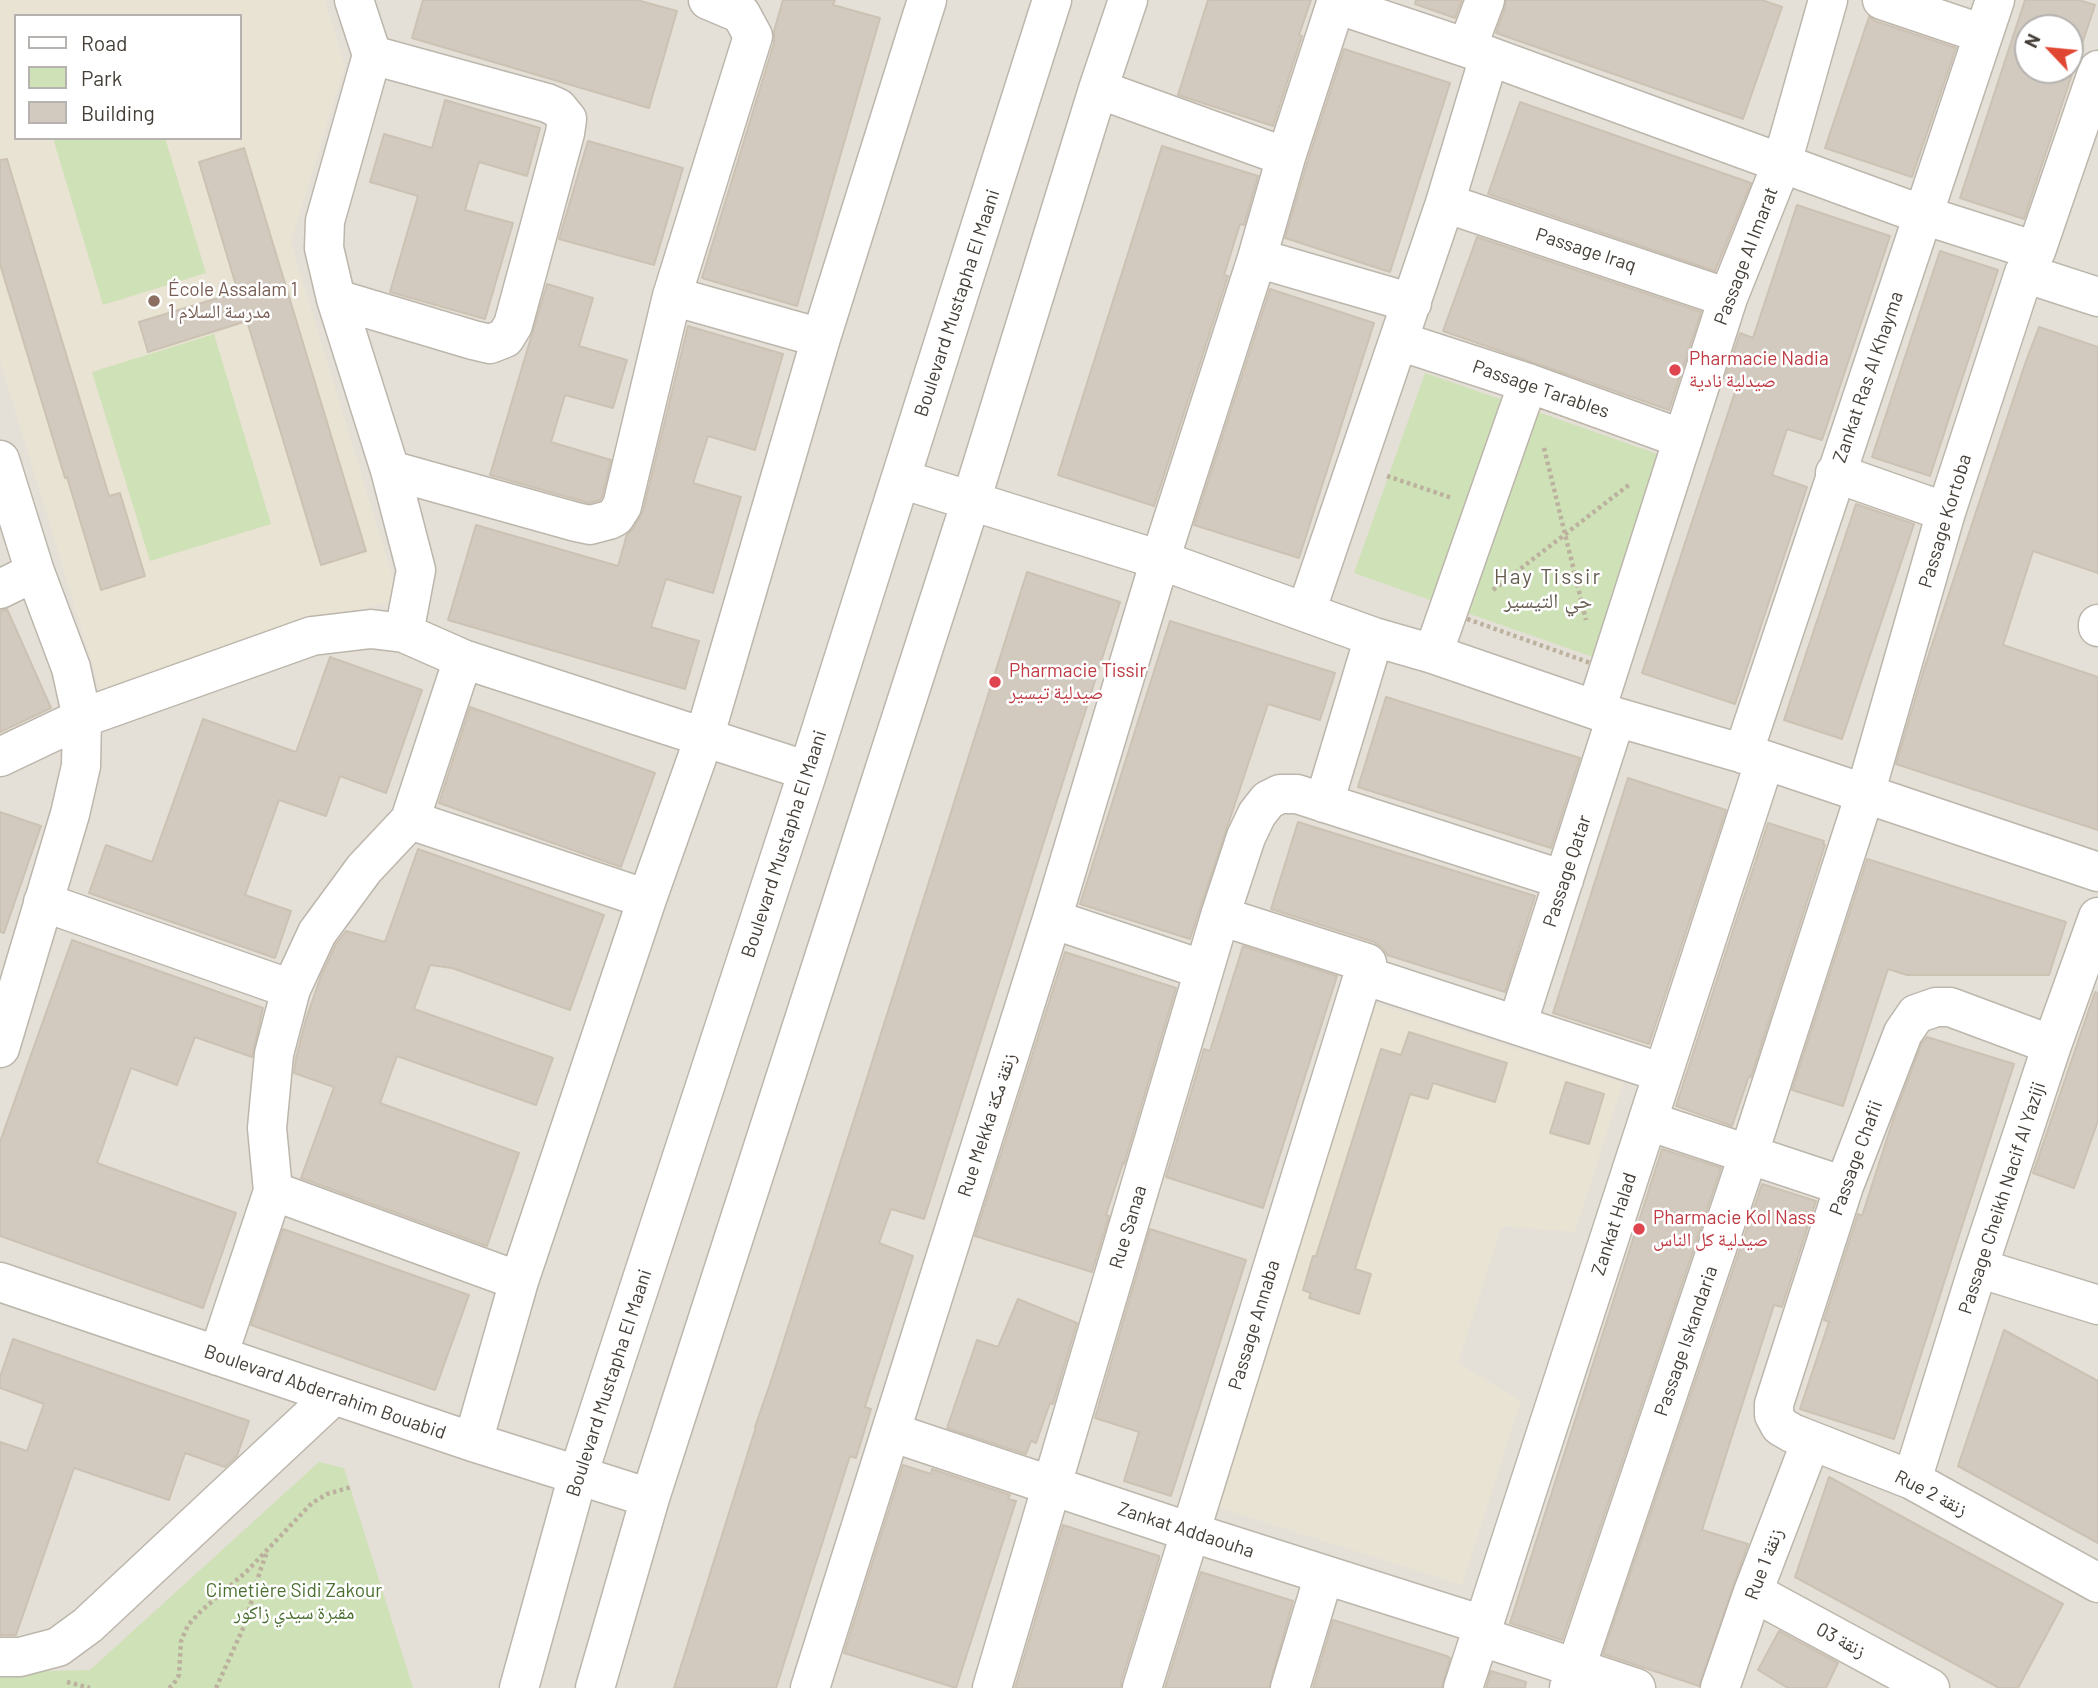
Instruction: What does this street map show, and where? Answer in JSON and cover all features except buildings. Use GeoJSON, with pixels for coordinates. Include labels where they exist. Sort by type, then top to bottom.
{"type":"FeatureCollection","features":[{"type":"Feature","properties":{"kind":"street"},"geometry":{"type":"LineString","coordinates":[[354,0],[372,55],[325,221],[324,248],[336,299],[390,470],[416,569],[404,633]]}},
{"type":"Feature","properties":{"kind":"street"},"geometry":{"type":"LineString","coordinates":[[390,470],[590,525],[615,517],[622,506],[672,296],[753,36],[741,14],[707,0]]}},
{"type":"Feature","properties":{"kind":"street"},"geometry":{"type":"LineString","coordinates":[[473,1442],[519,1281],[704,737],[821,338],[928,0]]}},
{"type":"Feature","properties":{"kind":"street","name":"Boulevard Mustapha El Maani"},"geometry":{"type":"LineString","coordinates":[[519,1688],[578,1475],[808,771],[1052,0]]}},
{"type":"Feature","properties":{"kind":"street"},"geometry":{"type":"LineString","coordinates":[[595,1688],[650,1498],[971,501],[1128,0]]}},
{"type":"Feature","properties":{"kind":"street"},"geometry":{"type":"LineString","coordinates":[[1306,612],[1445,203],[1478,53],[1485,0]]}},
{"type":"Feature","properties":{"kind":"street","name":"Passage Al Imarat"},"geometry":{"type":"LineString","coordinates":[[1606,714],[1671,451],[1782,163],[1828,0]]}},
{"type":"Feature","properties":{"kind":"street"},"geometry":{"type":"LineString","coordinates":[[1882,0],[1989,17]]}},
{"type":"Feature","properties":{"kind":"street"},"geometry":{"type":"LineString","coordinates":[[1336,2],[1923,215],[2030,262],[2098,297]]}},
{"type":"Feature","properties":{"kind":"street","name":"Rue Mekka زنقة مكة"},"geometry":{"type":"LineString","coordinates":[[810,1688],[1336,2]]}},
{"type":"Feature","properties":{"kind":"street","name":"Zankat Ras Al Khayma"},"geometry":{"type":"LineString","coordinates":[[1754,757],[1835,473],[1989,17]]}},
{"type":"Feature","properties":{"kind":"street"},"geometry":{"type":"LineString","coordinates":[[336,299],[490,344],[506,338],[513,326],[565,133],[567,119],[558,108],[547,103],[372,55]]}},
{"type":"Feature","properties":{"kind":"street","name":"Passage Kortoba"},"geometry":{"type":"LineString","coordinates":[[1865,794],[1947,512],[2030,262],[2098,70]]}},
{"type":"Feature","properties":{"kind":"street"},"geometry":{"type":"LineString","coordinates":[[1098,89],[1286,157]]}},
{"type":"Feature","properties":{"kind":"street","name":"Passage Iraq"},"geometry":{"type":"LineString","coordinates":[[1445,203],[1728,298]]}},
{"type":"Feature","properties":{"kind":"street"},"geometry":{"type":"LineString","coordinates":[[1257,258],[1412,303]]}},
{"type":"Feature","properties":{"kind":"street"},"geometry":{"type":"LineString","coordinates":[[672,296],[821,338]]}},
{"type":"Feature","properties":{"kind":"street","name":"Passage Tarables"},"geometry":{"type":"LineString","coordinates":[[1399,341],[1533,402],[1671,451]]}},
{"type":"Feature","properties":{"kind":"street"},"geometry":{"type":"LineString","coordinates":[[1433,654],[1533,402]]}},
{"type":"Feature","properties":{"kind":"street"},"geometry":{"type":"LineString","coordinates":[[0,460],[35,572],[71,668],[82,718],[81,766],[71,814],[0,1048]]}},
{"type":"Feature","properties":{"kind":"street"},"geometry":{"type":"LineString","coordinates":[[1835,473],[1947,512]]}},
{"type":"Feature","properties":{"kind":"street"},"geometry":{"type":"LineString","coordinates":[[901,479],[1160,560],[1374,637],[1433,654],[1606,714],[1754,757],[2098,872]]}},
{"type":"Feature","properties":{"kind":"street"},"geometry":{"type":"LineString","coordinates":[[0,589],[35,572]]}},
{"type":"Feature","properties":{"kind":"street"},"geometry":{"type":"LineString","coordinates":[[0,757],[82,718],[312,636],[371,629],[404,633],[463,659],[808,771]]}},
{"type":"Feature","properties":{"kind":"street"},"geometry":{"type":"LineString","coordinates":[[1374,637],[1310,798],[1564,880]]}},
{"type":"Feature","properties":{"kind":"street"},"geometry":{"type":"LineString","coordinates":[[218,1356],[273,1191],[267,1128],[274,1054],[291,989],[317,933],[364,869],[410,820],[463,659]]}},
{"type":"Feature","properties":{"kind":"street","name":"Passage Qatar"},"geometry":{"type":"LineString","coordinates":[[1517,1025],[1564,880],[1606,714]]}},
{"type":"Feature","properties":{"kind":"street","name":"Zankat Halad"},"geometry":{"type":"LineString","coordinates":[[1463,1688],[1663,1073],[1754,757]]}},
{"type":"Feature","properties":{"kind":"street","name":"Rue Sanaa"},"geometry":{"type":"LineString","coordinates":[[992,1688],[1220,916],[1246,837],[1257,814],[1268,800],[1280,794],[1310,798]]}},
{"type":"Feature","properties":{"kind":"street","name":"Passage Iskandaria"},"geometry":{"type":"LineString","coordinates":[[1572,1678],[1749,1153],[1865,794]]}},
{"type":"Feature","properties":{"kind":"street"},"geometry":{"type":"LineString","coordinates":[[410,820],[647,899]]}},
{"type":"Feature","properties":{"kind":"street"},"geometry":{"type":"LineString","coordinates":[[43,902],[291,989]]}},
{"type":"Feature","properties":{"kind":"street"},"geometry":{"type":"LineString","coordinates":[[1220,916],[1517,1025],[1663,1073]]}},
{"type":"Feature","properties":{"kind":"street","name":"Passage Cheikh Nacif Al Yaziji"},"geometry":{"type":"LineString","coordinates":[[1912,1480],[1978,1268],[2052,1045],[2098,917]]}},
{"type":"Feature","properties":{"kind":"street"},"geometry":{"type":"LineString","coordinates":[[1052,919],[1204,970]]}},
{"type":"Feature","properties":{"kind":"street","name":"Passage Annaba"},"geometry":{"type":"LineString","coordinates":[[1142,1688],[1365,969]]}},
{"type":"Feature","properties":{"kind":"street","name":"Passage Chafii"},"geometry":{"type":"LineString","coordinates":[[1774,1404],[1844,1186],[1903,1033],[1916,1014],[1936,1007],[1950,1007],[2052,1045]]}},
{"type":"Feature","properties":{"kind":"street"},"geometry":{"type":"LineString","coordinates":[[1647,1121],[1844,1186]]}},
{"type":"Feature","properties":{"kind":"street"},"geometry":{"type":"LineString","coordinates":[[273,1191],[519,1281]]}},
{"type":"Feature","properties":{"kind":"street"},"geometry":{"type":"LineString","coordinates":[[1978,1268],[2098,1305]]}},
{"type":"Feature","properties":{"kind":"street","name":"Boulevard Abderrahim Bouabid"},"geometry":{"type":"LineString","coordinates":[[0,1283],[473,1442],[650,1498]]}},
{"type":"Feature","properties":{"kind":"street"},"geometry":{"type":"LineString","coordinates":[[0,1657],[20,1657],[58,1647],[88,1625],[334,1395]]}},
{"type":"Feature","properties":{"kind":"street","name":"Rue 2 زنقة"},"geometry":{"type":"LineString","coordinates":[[1774,1404],[1774,1415],[1780,1426],[1811,1441],[1912,1480],[2098,1583]]}},
{"type":"Feature","properties":{"kind":"street","name":"Zankat Addaouha"},"geometry":{"type":"LineString","coordinates":[[891,1432],[1325,1575],[1481,1630],[1572,1678],[1636,1688]]}},
{"type":"Feature","properties":{"kind":"street","name":"Rue 1 زنقة"},"geometry":{"type":"LineString","coordinates":[[1720,1688],[1753,1592],[1811,1441]]}},
{"type":"Feature","properties":{"kind":"street"},"geometry":{"type":"LineString","coordinates":[[1290,1688],[1325,1575]]}},
{"type":"Feature","properties":{"kind":"street","name":"زنقة 03"},"geometry":{"type":"LineString","coordinates":[[1753,1592],[1930,1688]]}},
{"type":"Feature","properties":{"kind":"path"},"geometry":{"type":"LineString","coordinates":[[1459,616],[1533,402],[1671,451],[1596,665]]}},
{"type":"Feature","properties":{"kind":"path"},"geometry":{"type":"LineString","coordinates":[[1544,444],[1587,626]]}},
{"type":"Feature","properties":{"kind":"path"},"geometry":{"type":"LineString","coordinates":[[1383,474],[1460,501]]}},
{"type":"Feature","properties":{"kind":"path"},"geometry":{"type":"LineString","coordinates":[[1491,592],[1639,477]]}},
{"type":"Feature","properties":{"kind":"path"},"geometry":{"type":"LineString","coordinates":[[1459,616],[1470,608]]}},
{"type":"Feature","properties":{"kind":"path"},"geometry":{"type":"LineString","coordinates":[[1459,616],[1596,665]]}},
{"type":"Feature","properties":{"kind":"path"},"geometry":{"type":"LineString","coordinates":[[1593,652],[1596,665]]}},
{"type":"Feature","properties":{"kind":"path"},"geometry":{"type":"LineString","coordinates":[[169,1688],[179,1675],[181,1641],[188,1625],[246,1572],[312,1503],[327,1494],[351,1487]]}},
{"type":"Feature","properties":{"kind":"path"},"geometry":{"type":"LineString","coordinates":[[216,1688],[245,1624],[268,1549]]}},
{"type":"Feature","properties":{"kind":"shaded area"},"geometry":{"type":"Polygon","coordinates":[[[0,0],[2098,0],[2098,1688],[0,1688],[0,0]]]}},
{"type":"Feature","properties":{"kind":"shaded area","name":"École Assalam 1 مدرسة السلام 1"},"geometry":{"type":"Polygon","coordinates":[[[0,0],[325,0],[345,66],[291,242],[399,598],[100,690],[0,361],[0,0]]]}},
{"type":"Feature","properties":{"kind":"shaded area"},"geometry":{"type":"Polygon","coordinates":[[[1376,1004],[1623,1083],[1575,1232],[1502,1226],[1458,1363],[1521,1401],[1462,1585],[1214,1506],[1376,1004]]]}},
{"type":"Feature","properties":{"kind":"green space"},"geometry":{"type":"Polygon","coordinates":[[[54,140],[166,140],[206,273],[103,305],[54,140]]]}},
{"type":"Feature","properties":{"kind":"green space"},"geometry":{"type":"Polygon","coordinates":[[[214,334],[271,524],[150,561],[92,372],[214,334]]]}},
{"type":"Feature","properties":{"kind":"green space"},"geometry":{"type":"Polygon","coordinates":[[[1425,373],[1503,400],[1433,601],[1354,573],[1425,373]]]}},
{"type":"Feature","properties":{"kind":"green space"},"geometry":{"type":"Polygon","coordinates":[[[1538,412],[1663,456],[1593,657],[1467,613],[1538,412]]]}},
{"type":"Feature","properties":{"kind":"green space","name":"Cimetière Sidi Zakour مقبرة سيدي زاكور"},"geometry":{"type":"Polygon","coordinates":[[[319,1462],[344,1468],[413,1688],[0,1688],[0,1672],[90,1670],[319,1462]]]}},
{"type":"Feature","properties":{"kind":"place","name":"École Assalam 1 مدرسة السلام 1"},"geometry":{"type":"Point","coordinates":[154,301]}},
{"type":"Feature","properties":{"kind":"place","name":"Pharmacie Nadia صيدلية نادية"},"geometry":{"type":"Point","coordinates":[1675,370]}},
{"type":"Feature","properties":{"kind":"place","name":"Pharmacie Tissir صيدلية تيسير"},"geometry":{"type":"Point","coordinates":[995,682]}},
{"type":"Feature","properties":{"kind":"place","name":"Pharmacie Kol Nass صيدلية كل الناس"},"geometry":{"type":"Point","coordinates":[1639,1229]}},
{"type":"Feature","properties":{"kind":"district","name":"Hay Tissir حي التيسير"},"geometry":{"type":"Point","coordinates":[1548,589]}}]}
